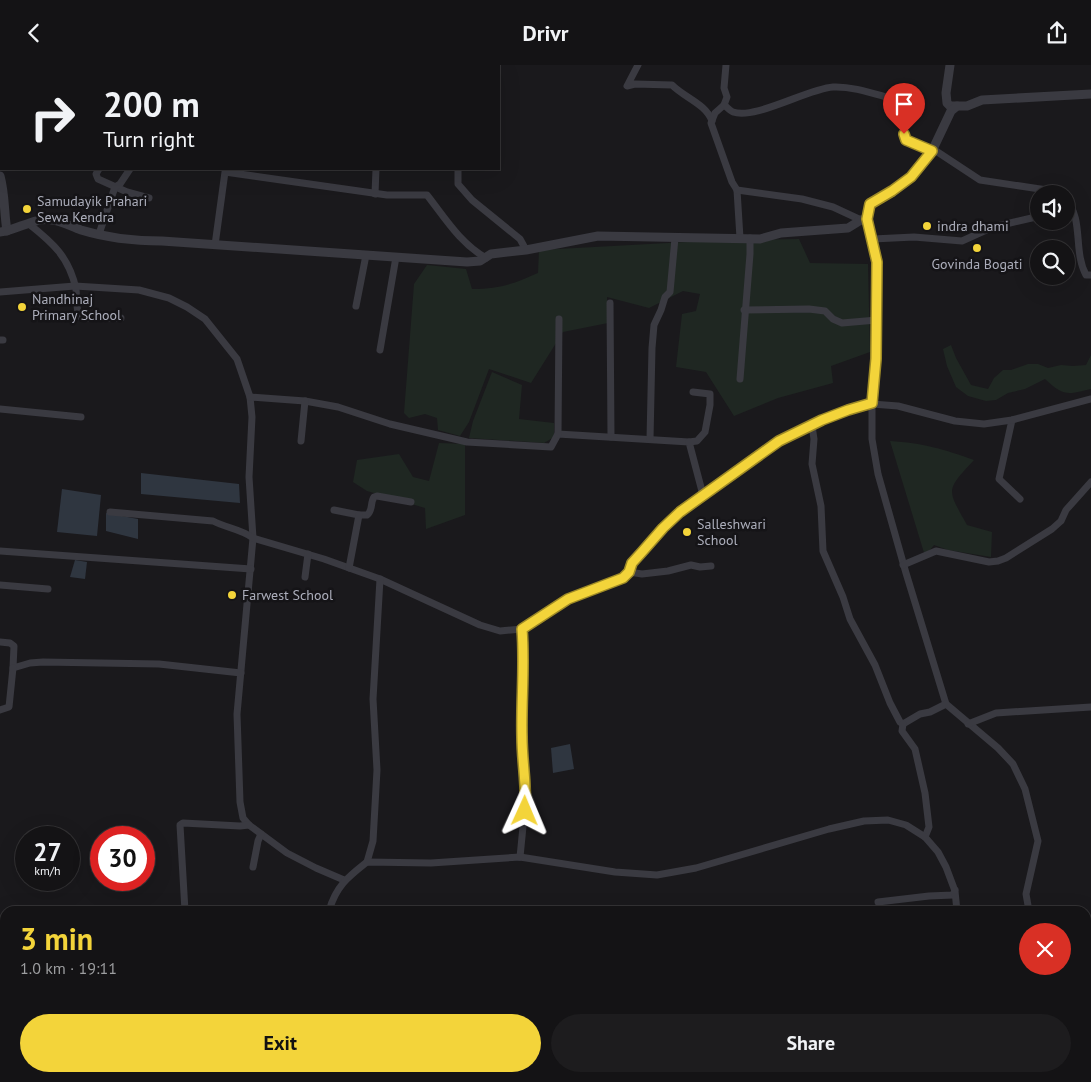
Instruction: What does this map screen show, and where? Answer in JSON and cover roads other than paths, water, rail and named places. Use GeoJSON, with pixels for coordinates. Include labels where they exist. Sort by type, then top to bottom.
{"type":"FeatureCollection","features":[{"type":"Feature","properties":{"kind":"street"},"geometry":{"type":"LineString","coordinates":[[638,65],[627,86],[634,84],[672,85],[680,93],[708,112],[732,182],[737,190],[740,238]]}},
{"type":"Feature","properties":{"kind":"street"},"geometry":{"type":"LineString","coordinates":[[712,121],[716,113],[724,105],[727,97],[724,88],[726,65]]}},
{"type":"Feature","properties":{"kind":"street"},"geometry":{"type":"LineString","coordinates":[[950,65],[946,93],[947,103],[950,105],[967,106],[982,100],[1091,94]]}},
{"type":"Feature","properties":{"kind":"street"},"geometry":{"type":"LineString","coordinates":[[724,105],[734,112],[759,111],[803,94],[834,87],[857,90],[897,100],[903,106],[905,138],[932,150],[980,180],[1030,188]]}},
{"type":"Feature","properties":{"kind":"street"},"geometry":{"type":"LineString","coordinates":[[0,176],[4,189],[3,231],[36,221],[52,220],[83,231],[136,241],[468,263],[480,261],[491,254],[526,250],[598,236],[760,239],[781,233],[848,228],[864,220],[870,204],[911,177],[932,150],[951,111],[957,106]]}},
{"type":"Feature","properties":{"kind":"street"},"geometry":{"type":"LineString","coordinates":[[98,170],[96,174],[98,179],[127,192],[148,198]]}},
{"type":"Feature","properties":{"kind":"street"},"geometry":{"type":"LineString","coordinates":[[99,234],[115,187],[120,184],[129,170]]}},
{"type":"Feature","properties":{"kind":"street"},"geometry":{"type":"LineString","coordinates":[[216,245],[225,170],[375,194],[427,195],[460,238],[475,251],[486,257]]}},
{"type":"Feature","properties":{"kind":"street"},"geometry":{"type":"LineString","coordinates":[[375,194],[376,170]]}},
{"type":"Feature","properties":{"kind":"street"},"geometry":{"type":"LineString","coordinates":[[458,170],[458,184],[472,200],[520,239],[526,250]]}},
{"type":"Feature","properties":{"kind":"street"},"geometry":{"type":"LineString","coordinates":[[737,190],[802,199],[833,207],[864,220],[873,239],[877,262],[877,321],[872,403],[872,439],[878,474],[946,704],[1013,764],[1025,789],[1038,841],[1026,894],[1027,906]]}},
{"type":"Feature","properties":{"kind":"street"},"geometry":{"type":"LineString","coordinates":[[1075,217],[1081,262],[1086,275],[1091,275]]}},
{"type":"Feature","properties":{"kind":"street"},"geometry":{"type":"LineString","coordinates":[[873,239],[914,237],[962,241],[993,227],[1030,218]]}},
{"type":"Feature","properties":{"kind":"street"},"geometry":{"type":"LineString","coordinates":[[29,224],[63,256],[75,286],[79,316],[87,318],[121,318]]}},
{"type":"Feature","properties":{"kind":"street"},"geometry":{"type":"LineString","coordinates":[[650,439],[654,325],[665,297],[670,292],[675,238]]}},
{"type":"Feature","properties":{"kind":"street"},"geometry":{"type":"LineString","coordinates":[[740,379],[750,238]]}},
{"type":"Feature","properties":{"kind":"street"},"geometry":{"type":"LineString","coordinates":[[356,306],[366,255]]}},
{"type":"Feature","properties":{"kind":"street"},"geometry":{"type":"LineString","coordinates":[[380,350],[396,257]]}},
{"type":"Feature","properties":{"kind":"street"},"geometry":{"type":"LineString","coordinates":[[0,292],[75,286],[139,290],[169,298],[188,307],[205,319],[237,359],[250,397],[252,417],[249,477],[253,538],[237,714],[240,802],[243,818],[249,825],[288,853],[344,881]]}},
{"type":"Feature","properties":{"kind":"street"},"geometry":{"type":"LineString","coordinates":[[610,303],[611,437]]}},
{"type":"Feature","properties":{"kind":"street"},"geometry":{"type":"LineString","coordinates":[[744,310],[809,309],[825,311],[833,319],[842,323],[877,321]]}},
{"type":"Feature","properties":{"kind":"street"},"geometry":{"type":"LineString","coordinates":[[250,397],[270,397],[338,407],[390,423],[467,442],[551,447],[558,434],[559,319]]}},
{"type":"Feature","properties":{"kind":"street"},"geometry":{"type":"LineString","coordinates":[[558,434],[697,441],[705,432],[710,394],[693,393]]}},
{"type":"Feature","properties":{"kind":"street"},"geometry":{"type":"LineString","coordinates":[[110,511],[213,521],[223,527],[244,531],[253,538],[308,554],[380,579],[480,625],[500,631],[522,629],[568,599],[623,578],[629,572],[632,563],[680,512],[779,441],[848,410],[872,403],[898,406],[955,421],[984,424],[1012,420],[1091,399]]}},
{"type":"Feature","properties":{"kind":"street"},"geometry":{"type":"LineString","coordinates":[[301,441],[305,401]]}},
{"type":"Feature","properties":{"kind":"street"},"geometry":{"type":"LineString","coordinates":[[0,409],[81,417]]}},
{"type":"Feature","properties":{"kind":"street"},"geometry":{"type":"LineString","coordinates":[[1012,420],[999,479],[1020,499]]}},
{"type":"Feature","properties":{"kind":"street"},"geometry":{"type":"LineString","coordinates":[[812,426],[814,439],[812,464],[821,506],[823,551],[844,597],[850,619],[874,665],[890,703],[903,724]]}},
{"type":"Feature","properties":{"kind":"street"},"geometry":{"type":"LineString","coordinates":[[689,442],[703,495]]}},
{"type":"Feature","properties":{"kind":"street"},"geometry":{"type":"LineString","coordinates":[[904,565],[936,551],[989,562],[1006,558],[1052,529],[1091,482]]}},
{"type":"Feature","properties":{"kind":"street"},"geometry":{"type":"LineString","coordinates":[[334,510],[359,515],[369,514],[372,500],[378,496],[411,502]]}},
{"type":"Feature","properties":{"kind":"street"},"geometry":{"type":"LineString","coordinates":[[349,568],[359,515]]}},
{"type":"Feature","properties":{"kind":"street"},"geometry":{"type":"LineString","coordinates":[[0,551],[250,569]]}},
{"type":"Feature","properties":{"kind":"street"},"geometry":{"type":"LineString","coordinates":[[305,577],[308,554]]}},
{"type":"Feature","properties":{"kind":"street"},"geometry":{"type":"LineString","coordinates":[[629,572],[642,574],[657,573],[691,565],[700,567],[711,566]]}},
{"type":"Feature","properties":{"kind":"street"},"geometry":{"type":"LineString","coordinates":[[331,906],[333,898],[344,881],[367,861],[373,841],[377,770],[374,699],[380,579]]}},
{"type":"Feature","properties":{"kind":"street"},"geometry":{"type":"LineString","coordinates":[[0,585],[48,589]]}},
{"type":"Feature","properties":{"kind":"street"},"geometry":{"type":"LineString","coordinates":[[520,857],[526,796],[522,739],[524,653],[522,629]]}},
{"type":"Feature","properties":{"kind":"street"},"geometry":{"type":"LineString","coordinates":[[0,642],[10,643],[14,646],[9,707],[0,710]]}},
{"type":"Feature","properties":{"kind":"street"},"geometry":{"type":"LineString","coordinates":[[13,668],[30,663],[43,662],[159,665],[241,673]]}},
{"type":"Feature","properties":{"kind":"street"},"geometry":{"type":"LineString","coordinates":[[903,724],[920,714],[930,712],[946,704]]}},
{"type":"Feature","properties":{"kind":"street"},"geometry":{"type":"LineString","coordinates":[[968,724],[996,713],[1091,707]]}},
{"type":"Feature","properties":{"kind":"street"},"geometry":{"type":"LineString","coordinates":[[903,724],[902,731],[915,749],[925,793],[929,827],[925,837]]}},
{"type":"Feature","properties":{"kind":"street"},"geometry":{"type":"LineString","coordinates":[[367,861],[431,863],[520,857],[615,872],[657,875],[696,867],[795,838],[864,821],[888,820],[906,825],[925,837],[938,852],[955,890],[957,906]]}},
{"type":"Feature","properties":{"kind":"street"},"geometry":{"type":"LineString","coordinates":[[184,906],[180,825],[183,823],[240,827],[249,825]]}},
{"type":"Feature","properties":{"kind":"street"},"geometry":{"type":"LineString","coordinates":[[252,867],[261,834]]}},
{"type":"Feature","properties":{"kind":"street"},"geometry":{"type":"LineString","coordinates":[[878,902],[952,895],[955,890]]}},
{"type":"Feature","properties":{"kind":"place","name":"Samudayik Prahari Sewa Kendra"},"geometry":{"type":"Point","coordinates":[27,209]}},
{"type":"Feature","properties":{"kind":"place","name":"indra dhami"},"geometry":{"type":"Point","coordinates":[927,226]}},
{"type":"Feature","properties":{"kind":"place","name":"Govinda Bogati"},"geometry":{"type":"Point","coordinates":[977,248]}},
{"type":"Feature","properties":{"kind":"place","name":"Nandhinaj Primary School"},"geometry":{"type":"Point","coordinates":[22,307]}},
{"type":"Feature","properties":{"kind":"place","name":"Salleshwari School"},"geometry":{"type":"Point","coordinates":[687,532]}},
{"type":"Feature","properties":{"kind":"place","name":"Farwest School"},"geometry":{"type":"Point","coordinates":[232,595]}}]}
